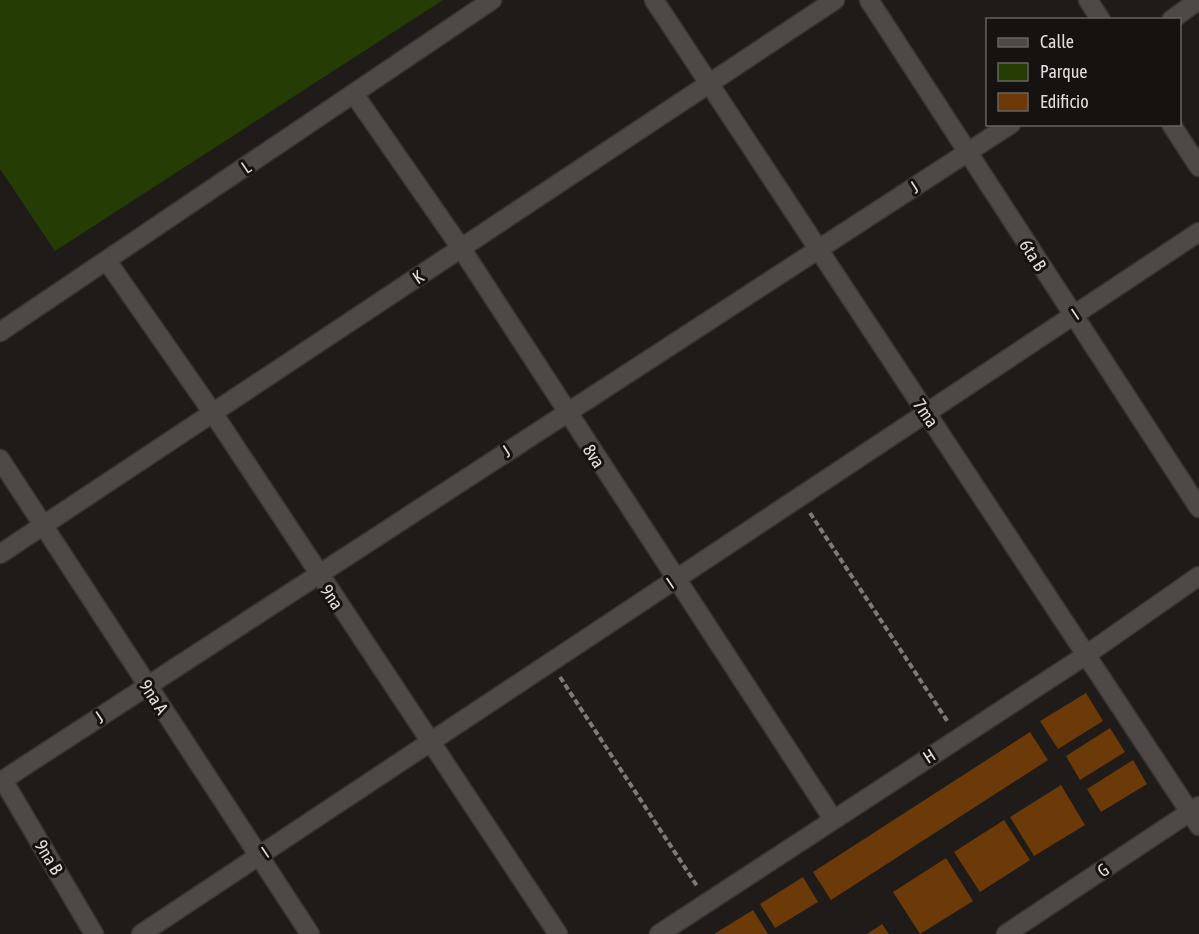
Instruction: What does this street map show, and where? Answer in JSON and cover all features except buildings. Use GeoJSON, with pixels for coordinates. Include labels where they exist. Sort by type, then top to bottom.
{"type":"FeatureCollection","features":[{"type":"Feature","properties":{"kind":"street","name":"L"},"geometry":{"type":"LineString","coordinates":[[0,332],[492,0]]}},
{"type":"Feature","properties":{"kind":"street","name":"7ma"},"geometry":{"type":"LineString","coordinates":[[654,0],[1086,655],[1196,814]]}},
{"type":"Feature","properties":{"kind":"street","name":"K"},"geometry":{"type":"LineString","coordinates":[[0,554],[835,0]]}},
{"type":"Feature","properties":{"kind":"street","name":"6ta B"},"geometry":{"type":"LineString","coordinates":[[869,0],[966,153],[1199,508]]}},
{"type":"Feature","properties":{"kind":"street"},"geometry":{"type":"LineString","coordinates":[[1089,0],[1100,18]]}},
{"type":"Feature","properties":{"kind":"street"},"geometry":{"type":"LineString","coordinates":[[1174,18],[1199,0]]}},
{"type":"Feature","properties":{"kind":"street","name":"8va"},"geometry":{"type":"LineString","coordinates":[[354,94],[461,248],[566,413],[833,819]]}},
{"type":"Feature","properties":{"kind":"street","name":"J"},"geometry":{"type":"LineString","coordinates":[[3,780],[1008,126]]}},
{"type":"Feature","properties":{"kind":"street"},"geometry":{"type":"LineString","coordinates":[[1172,126],[1199,167]]}},
{"type":"Feature","properties":{"kind":"street","name":"I"},"geometry":{"type":"LineString","coordinates":[[141,934],[1199,232]]}},
{"type":"Feature","properties":{"kind":"street","name":"9na"},"geometry":{"type":"LineString","coordinates":[[107,261],[213,413],[317,574],[558,934]]}},
{"type":"Feature","properties":{"kind":"street","name":"9na A"},"geometry":{"type":"LineString","coordinates":[[0,459],[310,934]]}},
{"type":"Feature","properties":{"kind":"street","name":"H"},"geometry":{"type":"LineString","coordinates":[[659,934],[1086,655],[1199,576]]}},
{"type":"Feature","properties":{"kind":"street","name":"9na B"},"geometry":{"type":"LineString","coordinates":[[3,780],[94,934]]}},
{"type":"Feature","properties":{"kind":"street","name":"G"},"geometry":{"type":"LineString","coordinates":[[1006,934],[1196,814]]}},
{"type":"Feature","properties":{"kind":"path"},"geometry":{"type":"LineString","coordinates":[[799,497],[958,737]]}},
{"type":"Feature","properties":{"kind":"path"},"geometry":{"type":"LineString","coordinates":[[550,662],[707,902]]}},
{"type":"Feature","properties":{"kind":"green space"},"geometry":{"type":"Polygon","coordinates":[[[0,0],[443,0],[55,251],[0,169],[0,0]]]}}]}
